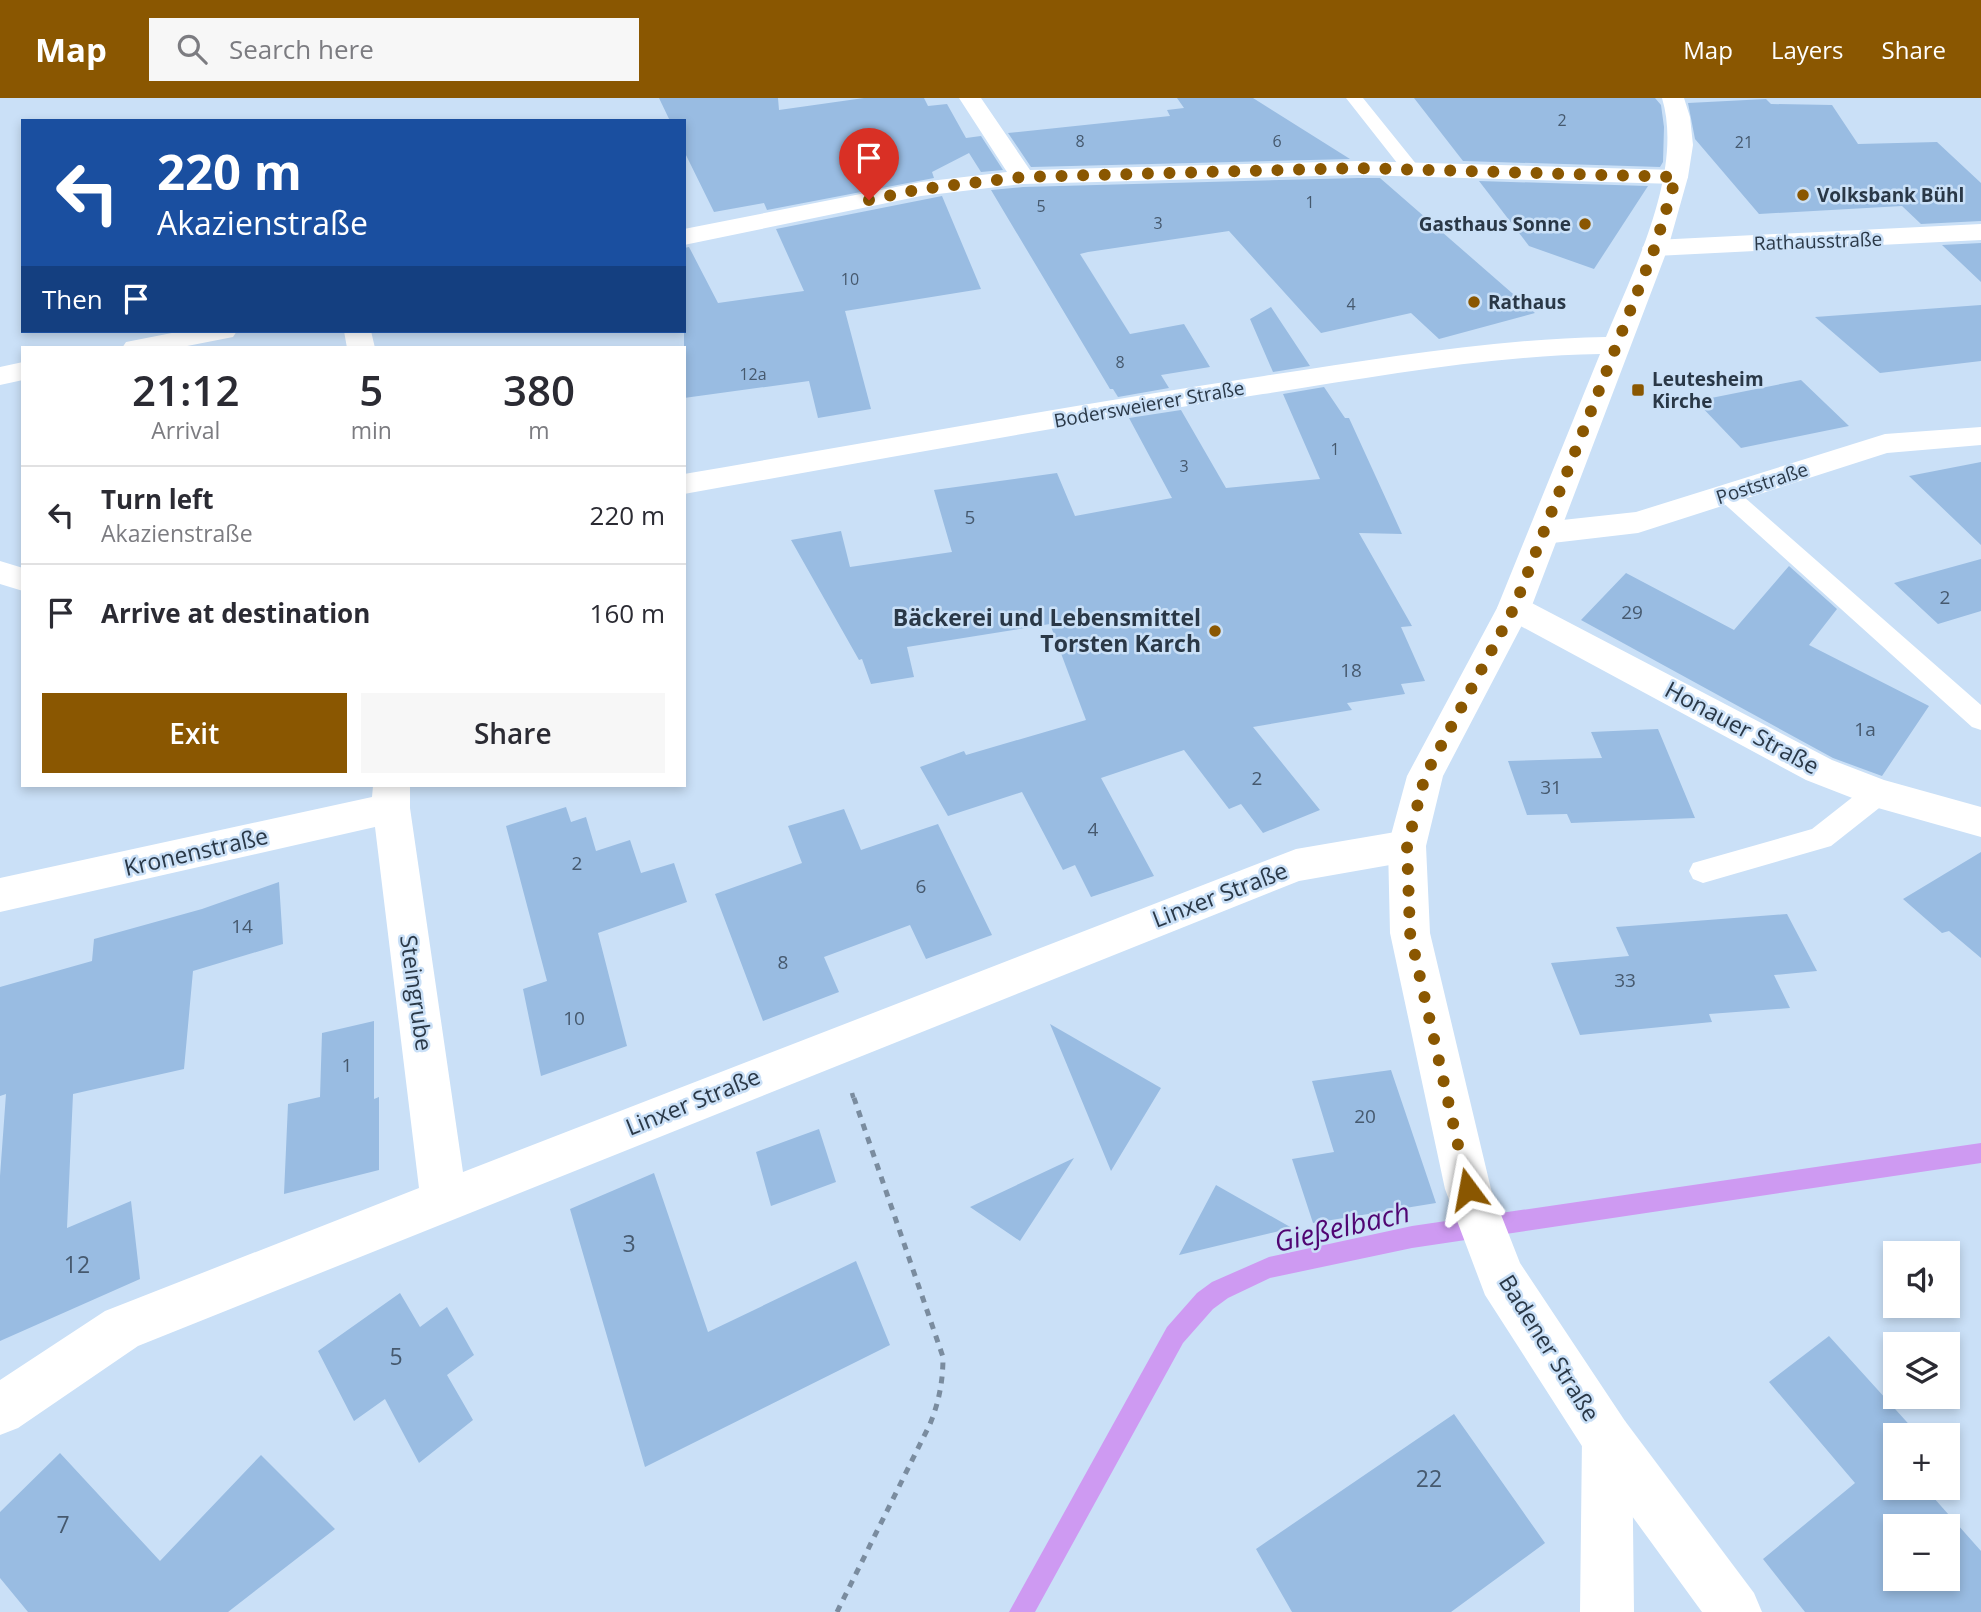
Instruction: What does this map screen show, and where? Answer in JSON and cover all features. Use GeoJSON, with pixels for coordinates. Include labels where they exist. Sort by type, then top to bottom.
{"type":"FeatureCollection","features":[{"type":"Feature","properties":{"kind":"street"},"geometry":{"type":"LineString","coordinates":[[970,98],[1023,177]]}},
{"type":"Feature","properties":{"kind":"street","name":"Badener Straße"},"geometry":{"type":"LineString","coordinates":[[1673,98],[1679,117],[1681,145],[1676,177],[1655,247],[1514,608],[1425,776],[1407,846],[1410,933],[1468,1189],[1502,1278],[1607,1439],[1735,1612]]}},
{"type":"Feature","properties":{"kind":"street"},"geometry":{"type":"LineString","coordinates":[[686,237],[921,189],[1023,177],[1358,168],[1676,177]]}},
{"type":"Feature","properties":{"kind":"street","name":"Rathausstraße"},"geometry":{"type":"LineString","coordinates":[[1655,247],[1981,232]]}},
{"type":"Feature","properties":{"kind":"street"},"geometry":{"type":"LineString","coordinates":[[146,346],[213,333]]}},
{"type":"Feature","properties":{"kind":"street","name":"Bodersweierer Straße"},"geometry":{"type":"LineString","coordinates":[[686,484],[1228,390],[1492,351],[1559,345],[1616,345]]}},
{"type":"Feature","properties":{"kind":"street"},"geometry":{"type":"LineString","coordinates":[[0,376],[21,371]]}},
{"type":"Feature","properties":{"kind":"street","name":"Poststraße"},"geometry":{"type":"LineString","coordinates":[[1544,533],[1637,522],[1885,444],[1981,436]]}},
{"type":"Feature","properties":{"kind":"street"},"geometry":{"type":"LineString","coordinates":[[0,572],[21,579]]}},
{"type":"Feature","properties":{"kind":"street","name":"Honauer Straße"},"geometry":{"type":"LineString","coordinates":[[1514,608],[1819,770],[1878,793],[1981,822]]}},
{"type":"Feature","properties":{"kind":"street","name":"Kronenstraße"},"geometry":{"type":"LineString","coordinates":[[0,895],[391,797]]}},
{"type":"Feature","properties":{"kind":"street","name":"Steingrube"},"geometry":{"type":"LineString","coordinates":[[391,797],[444,1201]]}},
{"type":"Feature","properties":{"kind":"street","name":"Linxer Straße"},"geometry":{"type":"LineString","coordinates":[[0,1410],[122,1328],[1296,865],[1407,846]]}},
{"type":"Feature","properties":{"kind":"street"},"geometry":{"type":"LineString","coordinates":[[1606,1612],[1607,1439]]}},
{"type":"Feature","properties":{"kind":"lane"},"geometry":{"type":"LineString","coordinates":[[1354,98],[1411,169]]}},
{"type":"Feature","properties":{"kind":"lane"},"geometry":{"type":"LineString","coordinates":[[1727,494],[1981,720]]}},
{"type":"Feature","properties":{"kind":"lane"},"geometry":{"type":"LineString","coordinates":[[1703,871],[1821,838],[1878,793]]}},
{"type":"Feature","properties":{"kind":"path"},"geometry":{"type":"LineString","coordinates":[[835,1045],[944,1365],[937,1408],[837,1612]]}},
{"type":"Feature","properties":{"kind":"building"},"geometry":{"type":"Polygon","coordinates":[[[659,98],[778,98],[779,110],[864,98],[924,98],[928,106],[947,104],[966,138],[981,136],[1003,170],[981,172],[969,153],[932,172],[934,178],[767,210],[764,203],[714,212],[686,155],[686,119],[669,119],[659,98]]]}},
{"type":"Feature","properties":{"kind":"building"},"geometry":{"type":"Polygon","coordinates":[[[1177,98],[1253,98],[1350,159],[1031,167],[1008,133],[1170,116],[1167,110],[1184,108],[1177,98]]]}},
{"type":"Feature","properties":{"kind":"building"},"geometry":{"type":"Polygon","coordinates":[[[1414,98],[1655,98],[1661,105],[1664,127],[1663,162],[1660,167],[1463,161],[1414,98]]]}},
{"type":"Feature","properties":{"kind":"building"},"geometry":{"type":"Polygon","coordinates":[[[1766,99],[1771,104],[1832,105],[1858,144],[1937,142],[1981,183],[1981,221],[1921,224],[1902,206],[1759,214],[1695,139],[1688,103],[1766,99]]]}},
{"type":"Feature","properties":{"kind":"building"},"geometry":{"type":"Polygon","coordinates":[[[1380,178],[1535,313],[1439,339],[1411,313],[1321,333],[1229,231],[1088,252],[1080,254],[1130,334],[1184,324],[1210,367],[1161,375],[1169,388],[1118,397],[1113,389],[1110,389],[991,190],[1023,187],[1380,178]]]}},
{"type":"Feature","properties":{"kind":"building"},"geometry":{"type":"Polygon","coordinates":[[[1479,181],[1648,186],[1594,269],[1529,246],[1479,181]]]}},
{"type":"Feature","properties":{"kind":"building"},"geometry":{"type":"Polygon","coordinates":[[[942,196],[981,289],[845,311],[871,409],[818,418],[809,381],[686,398],[686,248],[689,247],[718,303],[804,291],[776,229],[942,196]]]}},
{"type":"Feature","properties":{"kind":"building"},"geometry":{"type":"Polygon","coordinates":[[[1981,243],[1981,282],[1942,245],[1981,243]]]}},
{"type":"Feature","properties":{"kind":"building"},"geometry":{"type":"Polygon","coordinates":[[[1981,305],[1981,361],[1880,373],[1815,317],[1981,305]]]}},
{"type":"Feature","properties":{"kind":"building"},"geometry":{"type":"Polygon","coordinates":[[[1271,307],[1310,366],[1273,372],[1250,319],[1271,307]]]}},
{"type":"Feature","properties":{"kind":"building"},"geometry":{"type":"Polygon","coordinates":[[[1801,380],[1849,426],[1741,448],[1696,401],[1801,380]]]}},
{"type":"Feature","properties":{"kind":"building"},"geometry":{"type":"Polygon","coordinates":[[[1324,387],[1345,418],[1349,418],[1402,534],[1359,533],[1412,626],[1401,627],[1425,681],[1401,684],[1405,694],[1347,703],[1352,710],[1253,727],[1320,810],[1263,833],[1241,804],[1229,809],[1184,750],[1101,778],[1154,876],[1091,897],[1075,865],[1063,870],[1022,792],[948,816],[920,767],[964,751],[966,755],[1086,720],[1050,624],[907,647],[914,677],[871,684],[862,659],[859,660],[791,540],[841,531],[850,567],[952,552],[934,490],[1057,473],[1075,516],[1172,498],[1129,418],[1181,410],[1226,488],[1320,479],[1283,394],[1324,387]]]}},
{"type":"Feature","properties":{"kind":"building"},"geometry":{"type":"Polygon","coordinates":[[[1981,462],[1981,545],[1909,476],[1981,462]]]}},
{"type":"Feature","properties":{"kind":"building"},"geometry":{"type":"Polygon","coordinates":[[[1981,559],[1981,611],[1938,624],[1894,583],[1981,559]]]}},
{"type":"Feature","properties":{"kind":"building"},"geometry":{"type":"Polygon","coordinates":[[[1789,566],[1837,609],[1809,645],[1929,706],[1882,776],[1833,758],[1581,620],[1626,573],[1734,630],[1789,566]]]}},
{"type":"Feature","properties":{"kind":"building"},"geometry":{"type":"Polygon","coordinates":[[[1658,729],[1695,818],[1571,823],[1567,814],[1527,815],[1508,761],[1602,758],[1591,732],[1658,729]]]}},
{"type":"Feature","properties":{"kind":"building"},"geometry":{"type":"Polygon","coordinates":[[[566,807],[571,822],[586,817],[596,851],[630,840],[641,873],[674,863],[687,902],[598,933],[627,1046],[541,1076],[523,989],[547,981],[506,826],[566,807]]]}},
{"type":"Feature","properties":{"kind":"building"},"geometry":{"type":"Polygon","coordinates":[[[844,809],[861,850],[938,824],[992,935],[926,959],[910,925],[824,957],[839,992],[763,1021],[715,894],[802,863],[788,826],[844,809]]]}},
{"type":"Feature","properties":{"kind":"building"},"geometry":{"type":"Polygon","coordinates":[[[1981,852],[1981,958],[1949,931],[1942,933],[1903,899],[1981,852]]]}},
{"type":"Feature","properties":{"kind":"building"},"geometry":{"type":"Polygon","coordinates":[[[279,882],[283,944],[193,971],[184,1069],[73,1094],[67,1228],[131,1201],[140,1279],[0,1341],[0,1176],[6,1094],[0,1096],[0,987],[92,961],[94,939],[202,909],[279,882]]]}},
{"type":"Feature","properties":{"kind":"building"},"geometry":{"type":"Polygon","coordinates":[[[1787,914],[1817,971],[1774,975],[1790,1008],[1709,1014],[1712,1022],[1580,1035],[1551,963],[1629,956],[1616,927],[1787,914]]]}},
{"type":"Feature","properties":{"kind":"building"},"geometry":{"type":"Polygon","coordinates":[[[374,1021],[374,1099],[379,1097],[379,1170],[284,1194],[288,1104],[320,1097],[322,1033],[374,1021]]]}},
{"type":"Feature","properties":{"kind":"building"},"geometry":{"type":"Polygon","coordinates":[[[1050,1024],[1161,1088],[1111,1171],[1050,1024]]]}},
{"type":"Feature","properties":{"kind":"building"},"geometry":{"type":"Polygon","coordinates":[[[1391,1070],[1436,1203],[1313,1223],[1292,1159],[1334,1152],[1312,1081],[1391,1070]]]}},
{"type":"Feature","properties":{"kind":"building"},"geometry":{"type":"Polygon","coordinates":[[[819,1129],[836,1182],[771,1206],[756,1152],[819,1129]]]}},
{"type":"Feature","properties":{"kind":"building"},"geometry":{"type":"Polygon","coordinates":[[[1074,1158],[1020,1241],[970,1207],[1074,1158]]]}},
{"type":"Feature","properties":{"kind":"building"},"geometry":{"type":"Polygon","coordinates":[[[654,1173],[708,1332],[856,1261],[890,1345],[645,1467],[570,1209],[654,1173]]]}},
{"type":"Feature","properties":{"kind":"building"},"geometry":{"type":"Polygon","coordinates":[[[1216,1185],[1292,1228],[1179,1255],[1216,1185]]]}},
{"type":"Feature","properties":{"kind":"building"},"geometry":{"type":"Polygon","coordinates":[[[400,1293],[420,1327],[447,1307],[474,1355],[447,1375],[473,1420],[419,1463],[385,1399],[354,1421],[318,1351],[400,1293]]]}},
{"type":"Feature","properties":{"kind":"building"},"geometry":{"type":"Polygon","coordinates":[[[1829,1336],[1883,1396],[1883,1409],[1895,1409],[1908,1423],[1883,1423],[1883,1500],[1936,1500],[1948,1514],[1883,1514],[1883,1591],[1960,1591],[1960,1527],[1981,1551],[1981,1612],[1805,1612],[1763,1559],[1855,1483],[1769,1382],[1829,1336]]]}},
{"type":"Feature","properties":{"kind":"building"},"geometry":{"type":"Polygon","coordinates":[[[1454,1414],[1545,1543],[1451,1612],[1292,1612],[1256,1549],[1454,1414]]]}},
{"type":"Feature","properties":{"kind":"building"},"geometry":{"type":"Polygon","coordinates":[[[60,1453],[160,1561],[261,1455],[335,1529],[228,1612],[28,1612],[0,1578],[0,1512],[60,1453]]]}},
{"type":"Feature","properties":{"kind":"waterway","name":"Gießelbach"},"geometry":{"type":"LineString","coordinates":[[1021,1612],[1175,1335],[1205,1301],[1220,1290],[1269,1268],[1412,1237],[1981,1153]]}},
{"type":"Feature","properties":{"kind":"place","name":"Volksbank Bühl"},"geometry":{"type":"Point","coordinates":[1803,195]}},
{"type":"Feature","properties":{"kind":"place","name":"Gasthaus Sonne"},"geometry":{"type":"Point","coordinates":[1585,224]}},
{"type":"Feature","properties":{"kind":"place","name":"Rathaus"},"geometry":{"type":"Point","coordinates":[1474,302]}},
{"type":"Feature","properties":{"kind":"place","name":"Leutesheim Kirche"},"geometry":{"type":"Point","coordinates":[1638,390]}},
{"type":"Feature","properties":{"kind":"place","name":"Bäckerei und Lebensmittel Torsten Karch"},"geometry":{"type":"Point","coordinates":[1215,631]}},
{"type":"Feature","properties":{"kind":"route"},"geometry":{"type":"LineString","coordinates":[[869,200],[921,189],[1023,177],[1358,168],[1676,177],[1655,247],[1514,608],[1425,776],[1407,846],[1410,933],[1468,1189]]}}]}
